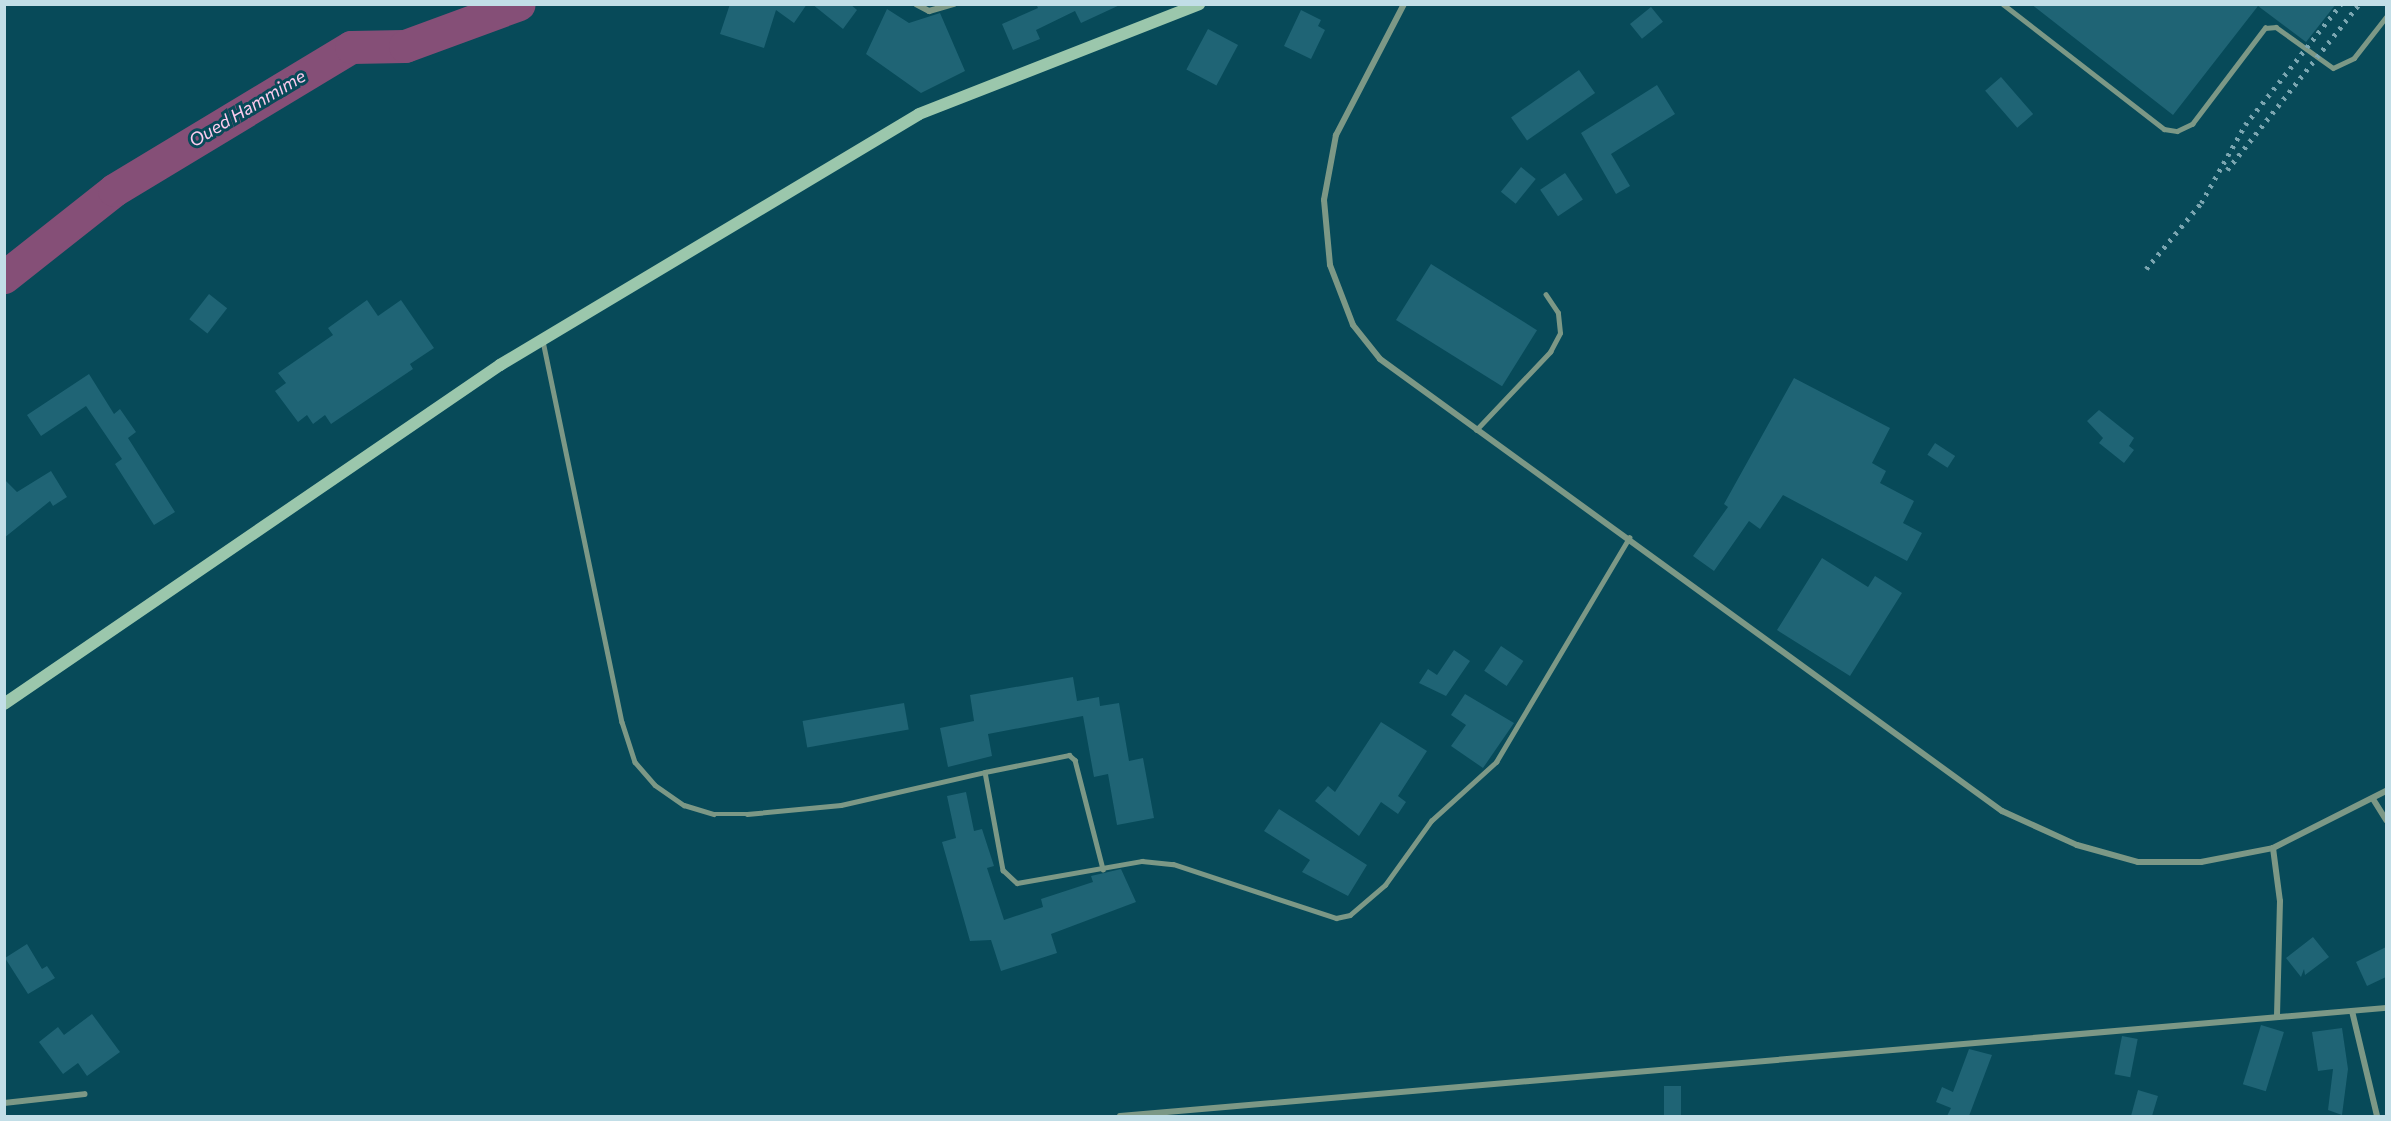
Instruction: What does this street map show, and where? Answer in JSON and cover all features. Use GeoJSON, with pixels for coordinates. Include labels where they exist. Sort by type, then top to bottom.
{"type":"FeatureCollection","features":[{"type":"Feature","properties":{"kind":"main road"},"geometry":{"type":"LineString","coordinates":[[4,704],[542,339],[919,114],[1199,4]]}},
{"type":"Feature","properties":{"kind":"street"},"geometry":{"type":"LineString","coordinates":[[916,4],[929,10],[954,4]]}},
{"type":"Feature","properties":{"kind":"street"},"geometry":{"type":"LineString","coordinates":[[1404,4],[1336,135],[1324,200],[1330,265],[1353,325],[1380,359],[2002,811],[2077,845],[2138,862],[2201,862],[2273,848],[2373,800],[2386,790]]}},
{"type":"Feature","properties":{"kind":"street"},"geometry":{"type":"LineString","coordinates":[[2373,800],[2386,820]]}},
{"type":"Feature","properties":{"kind":"street"},"geometry":{"type":"LineString","coordinates":[[2273,848],[2280,901],[2277,1017]]}},
{"type":"Feature","properties":{"kind":"street"},"geometry":{"type":"LineString","coordinates":[[1120,1116],[2386,1008]]}},
{"type":"Feature","properties":{"kind":"street"},"geometry":{"type":"LineString","coordinates":[[2352,1011],[2377,1116]]}},
{"type":"Feature","properties":{"kind":"street"},"geometry":{"type":"LineString","coordinates":[[4,1103],[85,1094]]}},
{"type":"Feature","properties":{"kind":"lane"},"geometry":{"type":"LineString","coordinates":[[2003,4],[2164,129],[2177,130],[2192,124],[2265,28],[2276,27],[2334,68],[2354,58],[2386,17]]}},
{"type":"Feature","properties":{"kind":"lane"},"geometry":{"type":"LineString","coordinates":[[1476,430],[1550,352],[1560,333],[1558,313],[1546,295]]}},
{"type":"Feature","properties":{"kind":"lane"},"geometry":{"type":"LineString","coordinates":[[542,339],[622,722],[635,762],[654,785],[684,805],[714,814],[747,814],[841,805],[1069,754],[1075,760],[1103,869]]}},
{"type":"Feature","properties":{"kind":"lane"},"geometry":{"type":"LineString","coordinates":[[985,772],[1008,878],[1035,883],[1142,861],[1173,864],[1336,918],[1366,906],[1431,821],[1496,762],[1629,538]]}},
{"type":"Feature","properties":{"kind":"building"},"geometry":{"type":"Polygon","coordinates":[[[730,4],[807,4],[794,23],[776,10],[764,48],[720,34],[730,4]]]}},
{"type":"Feature","properties":{"kind":"building"},"geometry":{"type":"Polygon","coordinates":[[[812,4],[850,4],[857,10],[843,29],[812,4]]]}},
{"type":"Feature","properties":{"kind":"building"},"geometry":{"type":"Polygon","coordinates":[[[1036,4],[1122,4],[1081,23],[1075,11],[1036,30],[1040,39],[1013,50],[1002,24],[1038,8],[1036,4]]]}},
{"type":"Feature","properties":{"kind":"building"},"geometry":{"type":"Polygon","coordinates":[[[2031,4],[2336,4],[2306,42],[2258,6],[2173,115],[2031,4]]]}},
{"type":"Feature","properties":{"kind":"building"},"geometry":{"type":"Polygon","coordinates":[[[1651,7],[1663,22],[1642,39],[1630,24],[1651,7]]]}},
{"type":"Feature","properties":{"kind":"building"},"geometry":{"type":"Polygon","coordinates":[[[887,9],[909,23],[940,13],[965,71],[921,93],[866,54],[887,9]]]}},
{"type":"Feature","properties":{"kind":"building"},"geometry":{"type":"Polygon","coordinates":[[[1301,10],[1321,20],[1318,26],[1325,30],[1311,59],[1284,46],[1301,10]]]}},
{"type":"Feature","properties":{"kind":"building"},"geometry":{"type":"Polygon","coordinates":[[[1208,29],[1238,45],[1216,86],[1186,70],[1208,29]]]}},
{"type":"Feature","properties":{"kind":"building"},"geometry":{"type":"Polygon","coordinates":[[[1579,70],[1595,93],[1527,141],[1511,118],[1579,70]]]}},
{"type":"Feature","properties":{"kind":"building"},"geometry":{"type":"Polygon","coordinates":[[[2001,77],[2033,114],[2017,128],[1985,91],[2001,77]]]}},
{"type":"Feature","properties":{"kind":"building"},"geometry":{"type":"Polygon","coordinates":[[[1657,85],[1675,114],[1611,154],[1630,186],[1616,194],[1581,133],[1657,85]]]}},
{"type":"Feature","properties":{"kind":"building"},"geometry":{"type":"Polygon","coordinates":[[[1521,167],[1536,179],[1516,204],[1501,192],[1521,167]]]}},
{"type":"Feature","properties":{"kind":"building"},"geometry":{"type":"Polygon","coordinates":[[[1565,173],[1583,200],[1558,216],[1540,190],[1565,173]]]}},
{"type":"Feature","properties":{"kind":"building"},"geometry":{"type":"Polygon","coordinates":[[[1431,264],[1537,330],[1502,386],[1396,320],[1431,264]]]}},
{"type":"Feature","properties":{"kind":"building"},"geometry":{"type":"Polygon","coordinates":[[[209,294],[227,308],[207,333],[189,319],[209,294]]]}},
{"type":"Feature","properties":{"kind":"building"},"geometry":{"type":"Polygon","coordinates":[[[367,300],[378,316],[401,300],[434,348],[410,364],[413,369],[331,424],[325,415],[313,424],[307,415],[298,422],[275,391],[286,383],[278,373],[333,335],[328,328],[367,300]]]}},
{"type":"Feature","properties":{"kind":"building"},"geometry":{"type":"Polygon","coordinates":[[[89,374],[114,414],[120,409],[136,432],[128,438],[175,512],[154,525],[115,464],[122,459],[86,406],[41,436],[27,415],[89,374]]]}},
{"type":"Feature","properties":{"kind":"building"},"geometry":{"type":"Polygon","coordinates":[[[1794,378],[1890,428],[1872,463],[1886,471],[1880,483],[1914,501],[1903,523],[1922,533],[1907,561],[1783,495],[1760,529],[1749,521],[1714,571],[1693,556],[1728,507],[1724,504],[1794,378]]]}},
{"type":"Feature","properties":{"kind":"building"},"geometry":{"type":"Polygon","coordinates":[[[2099,410],[2134,438],[2129,446],[2134,450],[2124,463],[2099,443],[2103,438],[2087,421],[2099,410]]]}},
{"type":"Feature","properties":{"kind":"building"},"geometry":{"type":"Polygon","coordinates":[[[1935,443],[1955,456],[1948,468],[1927,455],[1935,443]]]}},
{"type":"Feature","properties":{"kind":"building"},"geometry":{"type":"Polygon","coordinates":[[[51,471],[67,497],[53,506],[50,501],[4,538],[4,479],[17,492],[51,471]]]}},
{"type":"Feature","properties":{"kind":"building"},"geometry":{"type":"Polygon","coordinates":[[[1822,558],[1868,587],[1875,576],[1902,593],[1850,676],[1777,630],[1822,558]]]}},
{"type":"Feature","properties":{"kind":"building"},"geometry":{"type":"Polygon","coordinates":[[[1501,646],[1523,661],[1507,686],[1484,671],[1501,646]]]}},
{"type":"Feature","properties":{"kind":"building"},"geometry":{"type":"Polygon","coordinates":[[[1454,650],[1470,661],[1446,696],[1419,683],[1428,669],[1437,675],[1454,650]]]}},
{"type":"Feature","properties":{"kind":"building"},"geometry":{"type":"Polygon","coordinates":[[[1073,677],[1077,701],[1099,697],[1100,706],[1119,703],[1129,761],[1143,758],[1154,818],[1117,825],[1108,774],[1094,777],[1083,716],[988,734],[992,756],[948,767],[940,728],[974,721],[970,695],[1073,677]]]}},
{"type":"Feature","properties":{"kind":"building"},"geometry":{"type":"Polygon","coordinates":[[[1465,694],[1514,723],[1483,768],[1451,746],[1466,725],[1451,715],[1465,694]]]}},
{"type":"Feature","properties":{"kind":"building"},"geometry":{"type":"Polygon","coordinates":[[[904,703],[909,730],[807,747],[803,721],[904,703]]]}},
{"type":"Feature","properties":{"kind":"building"},"geometry":{"type":"Polygon","coordinates":[[[1381,722],[1427,751],[1398,796],[1406,802],[1398,814],[1381,802],[1359,836],[1315,801],[1328,786],[1335,792],[1381,722]]]}},
{"type":"Feature","properties":{"kind":"building"},"geometry":{"type":"Polygon","coordinates":[[[966,792],[974,831],[982,829],[994,866],[987,868],[1004,920],[1043,907],[1041,899],[1093,882],[1091,876],[1121,869],[1136,902],[1051,934],[1057,953],[1001,971],[991,940],[970,941],[942,842],[956,838],[947,796],[966,792]]]}},
{"type":"Feature","properties":{"kind":"building"},"geometry":{"type":"Polygon","coordinates":[[[1279,809],[1367,865],[1348,896],[1302,872],[1310,860],[1264,831],[1279,809]]]}},
{"type":"Feature","properties":{"kind":"building"},"geometry":{"type":"Polygon","coordinates":[[[2313,937],[2329,957],[2305,975],[2304,969],[2301,977],[2286,958],[2313,937]]]}},
{"type":"Feature","properties":{"kind":"building"},"geometry":{"type":"Polygon","coordinates":[[[27,944],[42,969],[47,966],[55,978],[28,994],[5,958],[27,944]]]}},
{"type":"Feature","properties":{"kind":"building"},"geometry":{"type":"Polygon","coordinates":[[[2386,947],[2386,977],[2367,986],[2356,962],[2386,947]]]}},
{"type":"Feature","properties":{"kind":"building"},"geometry":{"type":"Polygon","coordinates":[[[92,1014],[120,1052],[87,1076],[78,1063],[63,1074],[39,1042],[58,1027],[64,1035],[92,1014]]]}},
{"type":"Feature","properties":{"kind":"building"},"geometry":{"type":"Polygon","coordinates":[[[2261,1025],[2284,1032],[2266,1091],[2243,1084],[2261,1025]]]}},
{"type":"Feature","properties":{"kind":"building"},"geometry":{"type":"Polygon","coordinates":[[[2342,1028],[2348,1069],[2342,1115],[2328,1110],[2333,1069],[2318,1071],[2312,1032],[2342,1028]]]}},
{"type":"Feature","properties":{"kind":"building"},"geometry":{"type":"Polygon","coordinates":[[[2122,1036],[2138,1039],[2130,1077],[2115,1074],[2122,1036]]]}},
{"type":"Feature","properties":{"kind":"building"},"geometry":{"type":"Polygon","coordinates":[[[1969,1049],[1992,1055],[1969,1116],[1947,1116],[1951,1108],[1936,1102],[1942,1087],[1953,1092],[1969,1049]]]}},
{"type":"Feature","properties":{"kind":"building"},"geometry":{"type":"Polygon","coordinates":[[[1664,1086],[1681,1086],[1681,1116],[1664,1116],[1664,1086]]]}},
{"type":"Feature","properties":{"kind":"building"},"geometry":{"type":"Polygon","coordinates":[[[2138,1090],[2158,1096],[2152,1116],[2131,1116],[2138,1090]]]}},
{"type":"Feature","properties":{"kind":"waterway","name":"Oued Hammime"},"geometry":{"type":"LineString","coordinates":[[4,277],[114,190],[351,47],[405,46],[519,4]]}},
{"type":"Feature","properties":{"kind":"railway"},"geometry":{"type":"LineString","coordinates":[[2146,269],[2201,203],[2245,125],[2341,4]]}},
{"type":"Feature","properties":{"kind":"railway"},"geometry":{"type":"LineString","coordinates":[[2227,170],[2359,4]]}}]}
